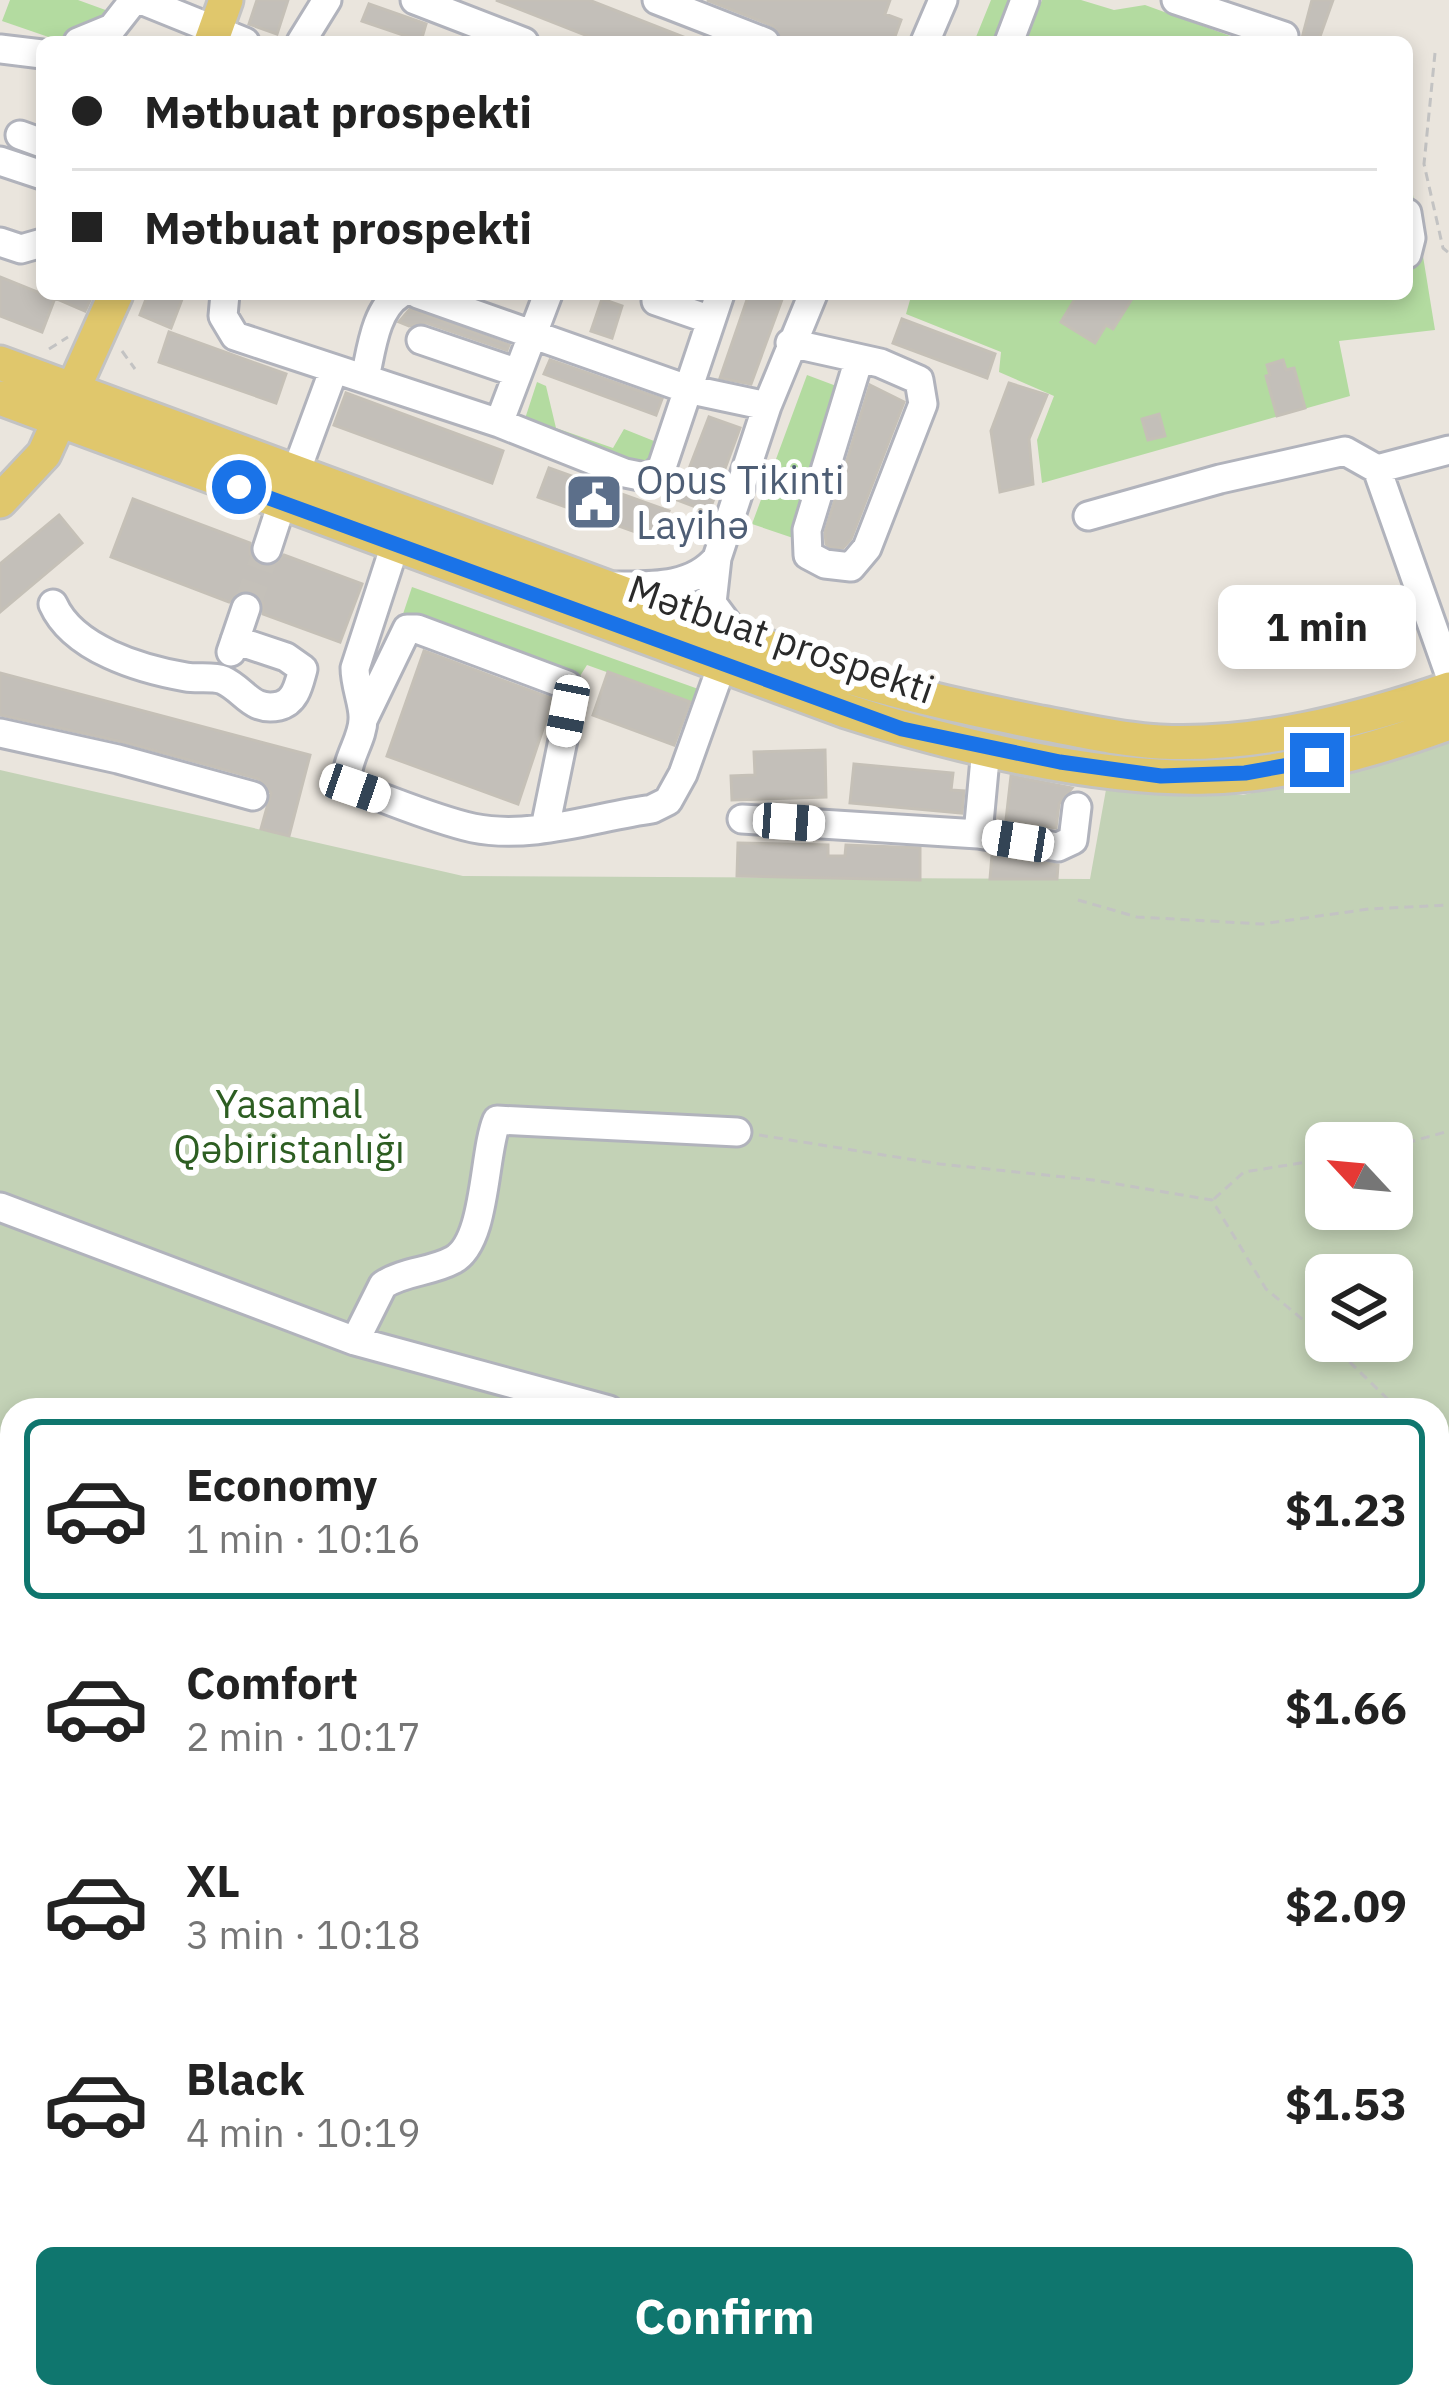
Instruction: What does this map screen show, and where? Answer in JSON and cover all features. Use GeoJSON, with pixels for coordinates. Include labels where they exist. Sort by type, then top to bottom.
{"type":"FeatureCollection","features":[{"type":"Feature","properties":{"kind":"main road"},"geometry":{"type":"LineString","coordinates":[[0,501],[28,476],[106,336],[115,300]]}},
{"type":"Feature","properties":{"kind":"main road"},"geometry":{"type":"LineString","coordinates":[[0,364],[21,394],[61,418]]}},
{"type":"Feature","properties":{"kind":"main road","name":"Mətbuat prospekti"},"geometry":{"type":"LineString","coordinates":[[61,418],[120,407],[395,544],[729,650],[908,695],[1106,735],[1159,742],[1279,732],[1343,720],[1449,689]]}},
{"type":"Feature","properties":{"kind":"main road","name":"Mətbuat prospekti"},"geometry":{"type":"LineString","coordinates":[[61,418],[108,439],[289,488],[601,586],[902,729],[986,748],[1097,768],[1209,777],[1286,767],[1449,723]]}},
{"type":"Feature","properties":{"kind":"street"},"geometry":{"type":"LineString","coordinates":[[93,36],[112,28],[137,0],[224,28]]}},
{"type":"Feature","properties":{"kind":"street"},"geometry":{"type":"LineString","coordinates":[[305,36],[327,0]]}},
{"type":"Feature","properties":{"kind":"street"},"geometry":{"type":"LineString","coordinates":[[657,0],[748,36]]}},
{"type":"Feature","properties":{"kind":"street"},"geometry":{"type":"LineString","coordinates":[[928,36],[943,0]]}},
{"type":"Feature","properties":{"kind":"street"},"geometry":{"type":"LineString","coordinates":[[1011,36],[1024,0]]}},
{"type":"Feature","properties":{"kind":"street"},"geometry":{"type":"LineString","coordinates":[[1176,0],[1281,36]]}},
{"type":"Feature","properties":{"kind":"street"},"geometry":{"type":"LineString","coordinates":[[426,2],[509,36]]}},
{"type":"Feature","properties":{"kind":"street"},"geometry":{"type":"LineString","coordinates":[[0,50],[36,54]]}},
{"type":"Feature","properties":{"kind":"street"},"geometry":{"type":"LineString","coordinates":[[0,160],[36,173]]}},
{"type":"Feature","properties":{"kind":"street"},"geometry":{"type":"LineString","coordinates":[[0,242],[21,249],[36,245]]}},
{"type":"Feature","properties":{"kind":"street"},"geometry":{"type":"LineString","coordinates":[[224,300],[223,316],[236,336],[650,478],[662,467],[716,307],[656,301]]}},
{"type":"Feature","properties":{"kind":"street"},"geometry":{"type":"LineString","coordinates":[[365,379],[390,300]]}},
{"type":"Feature","properties":{"kind":"street"},"geometry":{"type":"LineString","coordinates":[[436,300],[687,388],[767,406]]}},
{"type":"Feature","properties":{"kind":"street"},"geometry":{"type":"LineString","coordinates":[[499,424],[546,300]]}},
{"type":"Feature","properties":{"kind":"street"},"geometry":{"type":"LineString","coordinates":[[544,828],[572,696],[567,685],[417,629],[406,629],[364,718],[347,767],[347,779],[355,788],[474,828],[544,828],[652,809],[668,801],[683,774],[729,650],[712,603],[717,558],[767,406],[810,300]]}},
{"type":"Feature","properties":{"kind":"street"},"geometry":{"type":"LineString","coordinates":[[421,340],[518,373]]}},
{"type":"Feature","properties":{"kind":"street"},"geometry":{"type":"LineString","coordinates":[[790,343],[880,363],[919,380],[922,404],[867,548],[851,567],[839,567],[808,555],[807,530],[859,359]]}},
{"type":"Feature","properties":{"kind":"street"},"geometry":{"type":"LineString","coordinates":[[267,549],[334,369]]}},
{"type":"Feature","properties":{"kind":"street"},"geometry":{"type":"LineString","coordinates":[[1377,469],[1449,450]]}},
{"type":"Feature","properties":{"kind":"street"},"geometry":{"type":"LineString","coordinates":[[1088,516],[1345,451],[1377,469],[1449,673]]}},
{"type":"Feature","properties":{"kind":"street"},"geometry":{"type":"LineString","coordinates":[[364,718],[355,685],[356,668],[395,544]]}},
{"type":"Feature","properties":{"kind":"street"},"geometry":{"type":"LineString","coordinates":[[601,586],[679,581],[702,574],[717,558]]}},
{"type":"Feature","properties":{"kind":"street"},"geometry":{"type":"LineString","coordinates":[[53,604],[61,623],[73,634],[107,652],[177,675],[222,679],[250,702],[283,706],[298,685],[302,669],[295,661],[235,640]]}},
{"type":"Feature","properties":{"kind":"street"},"geometry":{"type":"LineString","coordinates":[[222,679],[246,608]]}},
{"type":"Feature","properties":{"kind":"street"},"geometry":{"type":"LineString","coordinates":[[0,733],[253,796]]}},
{"type":"Feature","properties":{"kind":"street"},"geometry":{"type":"LineString","coordinates":[[978,834],[986,748]]}},
{"type":"Feature","properties":{"kind":"street"},"geometry":{"type":"LineString","coordinates":[[742,819],[978,834],[1067,845],[1073,839],[1077,807]]}},
{"type":"Feature","properties":{"kind":"street"},"geometry":{"type":"LineString","coordinates":[[355,1341],[383,1285],[452,1261],[464,1251],[480,1205],[497,1120],[737,1132]]}},
{"type":"Feature","properties":{"kind":"street"},"geometry":{"type":"LineString","coordinates":[[0,1208],[355,1341],[565,1398]]}},
{"type":"Feature","properties":{"kind":"path"},"geometry":{"type":"LineString","coordinates":[[1435,53],[1424,164],[1443,248],[1449,253]]}},
{"type":"Feature","properties":{"kind":"path"},"geometry":{"type":"LineString","coordinates":[[106,336],[135,369]]}},
{"type":"Feature","properties":{"kind":"path"},"geometry":{"type":"LineString","coordinates":[[1078,900],[1137,917],[1262,924],[1369,909],[1449,905]]}},
{"type":"Feature","properties":{"kind":"path"},"geometry":{"type":"LineString","coordinates":[[1413,1141],[1449,1131]]}},
{"type":"Feature","properties":{"kind":"path"},"geometry":{"type":"LineString","coordinates":[[737,1132],[1212,1200],[1266,1289],[1305,1322]]}},
{"type":"Feature","properties":{"kind":"path"},"geometry":{"type":"LineString","coordinates":[[1212,1200],[1244,1172],[1305,1162]]}},
{"type":"Feature","properties":{"kind":"path"},"geometry":{"type":"LineString","coordinates":[[1350,1362],[1387,1398]]}},
{"type":"Feature","properties":{"kind":"green space"},"geometry":{"type":"Polygon","coordinates":[[[10,0],[78,0],[122,16],[115,36],[46,36],[2,21],[10,0]]]}},
{"type":"Feature","properties":{"kind":"green space"},"geometry":{"type":"Polygon","coordinates":[[[991,0],[1017,0],[1003,36],[976,36],[991,0]]]}},
{"type":"Feature","properties":{"kind":"green space"},"geometry":{"type":"Polygon","coordinates":[[[1042,0],[1081,0],[1114,10],[1145,5],[1230,36],[1027,36],[1042,0]]]}},
{"type":"Feature","properties":{"kind":"green space"},"geometry":{"type":"Polygon","coordinates":[[[1413,195],[1435,330],[1339,341],[1350,396],[1042,483],[1037,440],[1054,396],[999,372],[1001,352],[906,314],[910,300],[1413,300],[1413,195]]]}},
{"type":"Feature","properties":{"kind":"green space"},"geometry":{"type":"Polygon","coordinates":[[[807,375],[855,393],[799,540],[752,524],[807,375]]]}},
{"type":"Feature","properties":{"kind":"green space"},"geometry":{"type":"Polygon","coordinates":[[[537,382],[546,386],[556,428],[613,448],[624,429],[659,443],[644,478],[520,434],[537,382]]]}},
{"type":"Feature","properties":{"kind":"green space"},"geometry":{"type":"Polygon","coordinates":[[[412,587],[704,691],[699,705],[587,665],[580,676],[403,614],[412,587]]]}},
{"type":"Feature","properties":{"kind":"green space","name":"Yasamal Qəbiristanlığı"},"geometry":{"type":"Polygon","coordinates":[[[1449,743],[1449,1398],[0,1398],[0,770],[463,876],[1090,879],[1107,784],[1243,795],[1449,743]]]}},
{"type":"Feature","properties":{"kind":"building"},"geometry":{"type":"Polygon","coordinates":[[[257,0],[288,0],[277,34],[249,24],[257,0]]]}},
{"type":"Feature","properties":{"kind":"building"},"geometry":{"type":"Polygon","coordinates":[[[496,0],[589,0],[681,36],[588,36],[496,0]]]}},
{"type":"Feature","properties":{"kind":"building"},"geometry":{"type":"Polygon","coordinates":[[[707,0],[890,0],[885,14],[901,20],[895,36],[779,36],[773,26],[707,0]]]}},
{"type":"Feature","properties":{"kind":"building"},"geometry":{"type":"Polygon","coordinates":[[[1312,0],[1333,0],[1320,36],[1303,36],[1312,0]]]}},
{"type":"Feature","properties":{"kind":"building"},"geometry":{"type":"Polygon","coordinates":[[[369,4],[426,24],[422,36],[406,36],[362,21],[369,4]]]}},
{"type":"Feature","properties":{"kind":"building"},"geometry":{"type":"Polygon","coordinates":[[[0,277],[36,292],[36,300],[54,300],[42,332],[0,316],[0,277]]]}},
{"type":"Feature","properties":{"kind":"building"},"geometry":{"type":"Polygon","coordinates":[[[60,300],[90,300],[85,311],[60,300]]]}},
{"type":"Feature","properties":{"kind":"building"},"geometry":{"type":"Polygon","coordinates":[[[146,300],[182,300],[171,328],[140,315],[146,300]]]}},
{"type":"Feature","properties":{"kind":"building"},"geometry":{"type":"Polygon","coordinates":[[[602,300],[622,306],[612,338],[591,331],[602,300]]]}},
{"type":"Feature","properties":{"kind":"building"},"geometry":{"type":"Polygon","coordinates":[[[747,300],[782,300],[751,384],[720,378],[747,300]]]}},
{"type":"Feature","properties":{"kind":"building"},"geometry":{"type":"Polygon","coordinates":[[[1074,300],[1131,300],[1113,329],[1106,325],[1095,343],[1061,322],[1074,300]]]}},
{"type":"Feature","properties":{"kind":"building"},"geometry":{"type":"Polygon","coordinates":[[[410,309],[509,345],[507,350],[427,323],[409,326],[399,322],[410,309]]]}},
{"type":"Feature","properties":{"kind":"building"},"geometry":{"type":"Polygon","coordinates":[[[902,319],[995,354],[987,378],[893,343],[902,319]]]}},
{"type":"Feature","properties":{"kind":"building"},"geometry":{"type":"Polygon","coordinates":[[[169,332],[286,374],[276,403],[159,362],[169,332]]]}},
{"type":"Feature","properties":{"kind":"building"},"geometry":{"type":"Polygon","coordinates":[[[550,360],[662,399],[656,415],[544,374],[550,360]]]}},
{"type":"Feature","properties":{"kind":"building"},"geometry":{"type":"Polygon","coordinates":[[[1283,360],[1286,370],[1294,368],[1305,408],[1277,416],[1267,365],[1283,360]]]}},
{"type":"Feature","properties":{"kind":"building"},"geometry":{"type":"Polygon","coordinates":[[[1009,383],[1047,395],[1029,439],[1033,484],[1000,492],[991,431],[1009,383]]]}},
{"type":"Feature","properties":{"kind":"building"},"geometry":{"type":"Polygon","coordinates":[[[870,385],[904,402],[851,539],[843,548],[830,547],[825,532],[870,385]]]}},
{"type":"Feature","properties":{"kind":"building"},"geometry":{"type":"Polygon","coordinates":[[[346,393],[503,451],[492,483],[334,425],[346,393]]]}},
{"type":"Feature","properties":{"kind":"building"},"geometry":{"type":"Polygon","coordinates":[[[1159,414],[1165,436],[1148,440],[1142,419],[1159,414]]]}},
{"type":"Feature","properties":{"kind":"building"},"geometry":{"type":"Polygon","coordinates":[[[709,417],[740,428],[709,512],[677,500],[709,417]]]}},
{"type":"Feature","properties":{"kind":"building"},"geometry":{"type":"Polygon","coordinates":[[[549,468],[669,511],[658,540],[538,497],[549,468]]]}},
{"type":"Feature","properties":{"kind":"building"},"geometry":{"type":"Polygon","coordinates":[[[133,499],[250,543],[250,554],[260,566],[272,566],[284,555],[362,584],[340,642],[263,614],[263,603],[253,591],[241,591],[229,602],[111,557],[133,499]]]}},
{"type":"Feature","properties":{"kind":"building"},"geometry":{"type":"Polygon","coordinates":[[[59,515],[82,543],[0,612],[0,564],[59,515]]]}},
{"type":"Feature","properties":{"kind":"building"},"geometry":{"type":"Polygon","coordinates":[[[424,651],[553,699],[518,804],[387,756],[424,651]]]}},
{"type":"Feature","properties":{"kind":"building"},"geometry":{"type":"Polygon","coordinates":[[[608,672],[690,702],[674,745],[593,715],[608,672]]]}},
{"type":"Feature","properties":{"kind":"building"},"geometry":{"type":"Polygon","coordinates":[[[0,673],[310,755],[289,836],[261,829],[271,793],[259,779],[0,715],[0,673]]]}},
{"type":"Feature","properties":{"kind":"building"},"geometry":{"type":"Polygon","coordinates":[[[825,750],[826,797],[732,800],[731,776],[755,775],[754,752],[825,750]]]}},
{"type":"Feature","properties":{"kind":"building"},"geometry":{"type":"Polygon","coordinates":[[[854,764],[953,773],[951,790],[964,791],[962,813],[850,803],[854,764]]]}},
{"type":"Feature","properties":{"kind":"building"},"geometry":{"type":"Polygon","coordinates":[[[1011,776],[1072,788],[1059,804],[1056,828],[1006,820],[1011,776]]]}},
{"type":"Feature","properties":{"kind":"building"},"geometry":{"type":"Polygon","coordinates":[[[738,843],[828,845],[828,856],[845,856],[846,845],[920,848],[920,880],[737,876],[738,843]]]}},
{"type":"Feature","properties":{"kind":"building"},"geometry":{"type":"Polygon","coordinates":[[[992,855],[1058,865],[1057,879],[990,879],[992,855]]]}},
{"type":"Feature","properties":{"kind":"tunnel"},"geometry":{"type":"LineString","coordinates":[[246,608],[267,549]]}},
{"type":"Feature","properties":{"kind":"place","name":"Opus Tikinti Layihə"},"geometry":{"type":"Point","coordinates":[594,502]}},
{"type":"Feature","properties":{"kind":"route"},"geometry":{"type":"LineString","coordinates":[[239,487],[902,729],[1060,762],[1161,776],[1209,777],[1317,760]]}}]}
